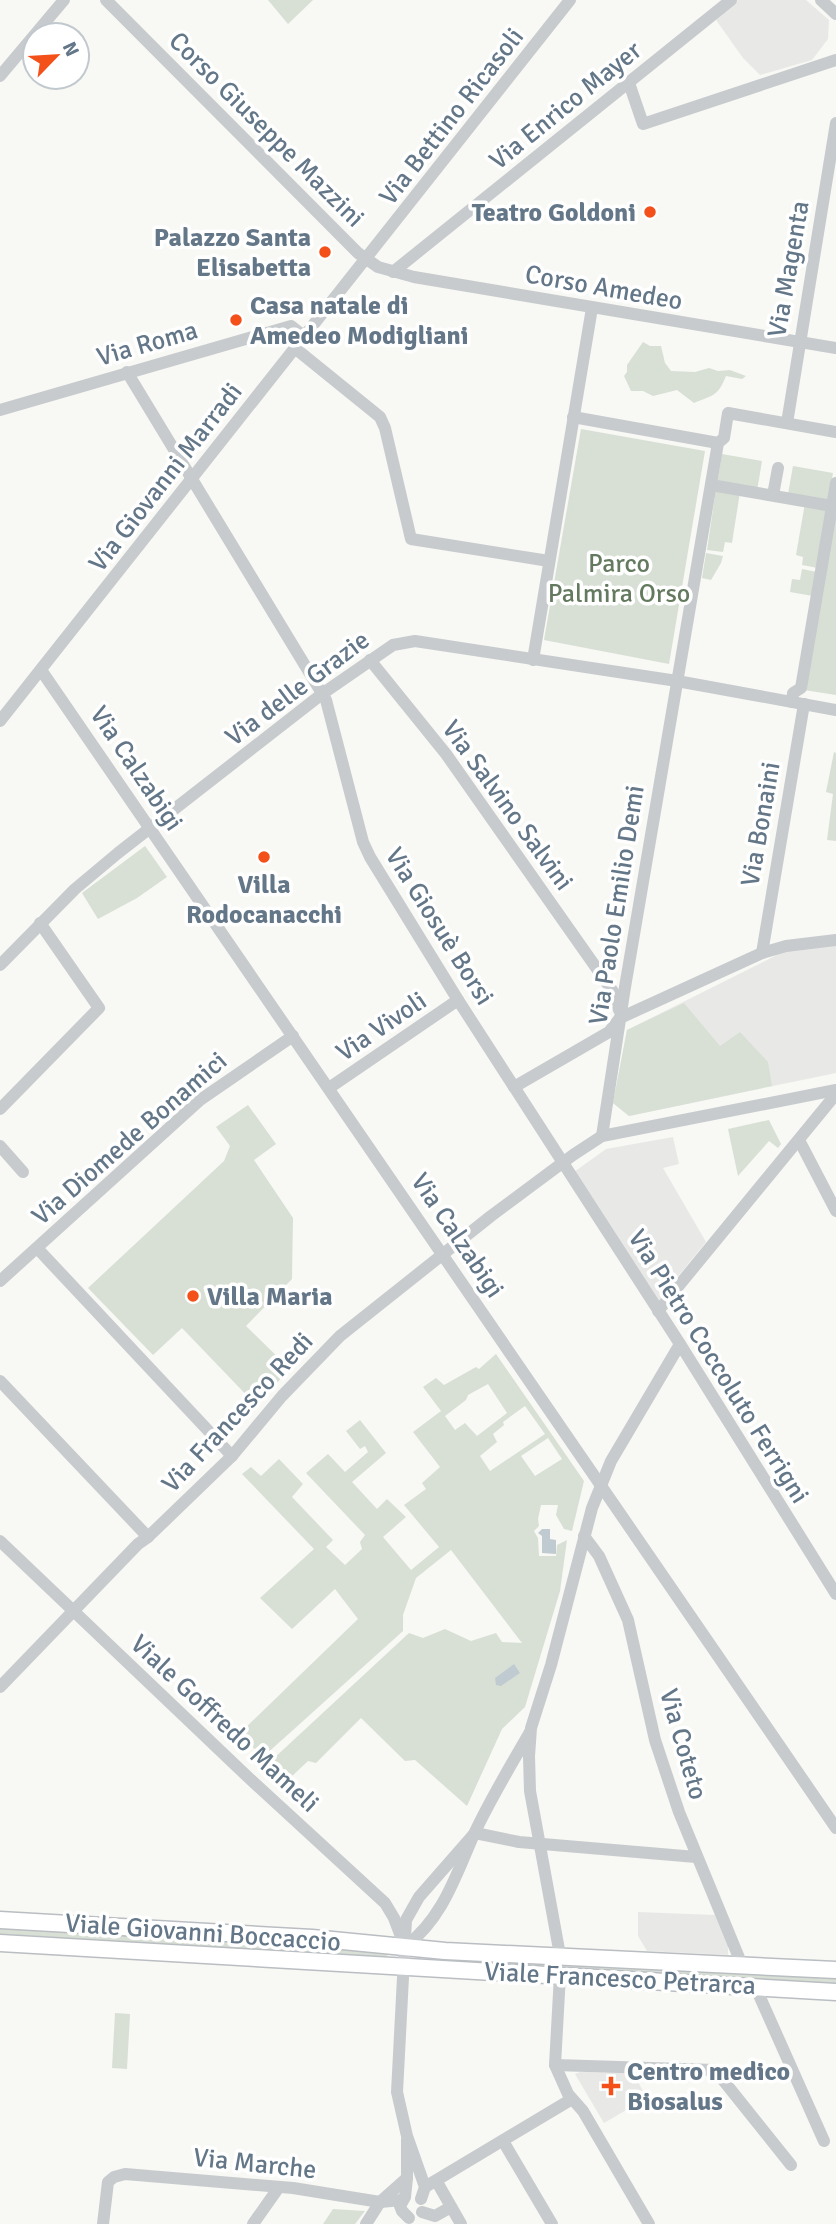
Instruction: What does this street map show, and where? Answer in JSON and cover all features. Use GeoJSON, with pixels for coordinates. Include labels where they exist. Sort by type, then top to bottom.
{"type":"FeatureCollection","features":[{"type":"Feature","properties":{"kind":"main road","name":"Viale Giovanni Boccaccio"},"geometry":{"type":"LineString","coordinates":[[0,1920],[312,1938],[405,1947]]}},
{"type":"Feature","properties":{"kind":"main road","name":"Viale Giovanni Boccaccio"},"geometry":{"type":"LineString","coordinates":[[0,1942],[404,1965]]}},
{"type":"Feature","properties":{"kind":"main road","name":"Viale Francesco Petrarca"},"geometry":{"type":"LineString","coordinates":[[405,1947],[836,1970]]}},
{"type":"Feature","properties":{"kind":"main road","name":"Viale Francesco Petrarca"},"geometry":{"type":"LineString","coordinates":[[404,1965],[836,1992]]}},
{"type":"Feature","properties":{"kind":"street"},"geometry":{"type":"LineString","coordinates":[[0,75],[64,0]]}},
{"type":"Feature","properties":{"kind":"street","name":"Corso Giuseppe Mazzini"},"geometry":{"type":"LineString","coordinates":[[106,0],[366,260]]}},
{"type":"Feature","properties":{"kind":"street","name":"Via Bettino Ricasoli"},"geometry":{"type":"LineString","coordinates":[[366,260],[570,0]]}},
{"type":"Feature","properties":{"kind":"street","name":"Via Enrico Mayer"},"geometry":{"type":"LineString","coordinates":[[393,272],[732,0]]}},
{"type":"Feature","properties":{"kind":"street"},"geometry":{"type":"LineString","coordinates":[[821,0],[836,14]]}},
{"type":"Feature","properties":{"kind":"street"},"geometry":{"type":"LineString","coordinates":[[629,83],[643,124],[836,60]]}},
{"type":"Feature","properties":{"kind":"street","name":"Via Magenta"},"geometry":{"type":"LineString","coordinates":[[787,423],[836,123]]}},
{"type":"Feature","properties":{"kind":"street","name":"Corso Amedeo"},"geometry":{"type":"LineString","coordinates":[[366,260],[378,267],[414,277],[836,348]]}},
{"type":"Feature","properties":{"kind":"street","name":"Via Giovanni Marradi"},"geometry":{"type":"LineString","coordinates":[[0,721],[366,260]]}},
{"type":"Feature","properties":{"kind":"street"},"geometry":{"type":"LineString","coordinates":[[533,660],[592,308]]}},
{"type":"Feature","properties":{"kind":"street","name":"Via Roma"},"geometry":{"type":"LineString","coordinates":[[0,410],[291,326],[305,337]]}},
{"type":"Feature","properties":{"kind":"street"},"geometry":{"type":"LineString","coordinates":[[296,349],[380,417],[385,428],[411,539],[549,561]]}},
{"type":"Feature","properties":{"kind":"street","name":"Via Giosuè Borsi"},"geometry":{"type":"LineString","coordinates":[[127,372],[328,704],[363,842],[458,1000],[563,1163]]}},
{"type":"Feature","properties":{"kind":"street","name":"Via Paolo Emilio Demi"},"geometry":{"type":"LineString","coordinates":[[602,1136],[718,443],[724,438],[728,413],[787,423]]}},
{"type":"Feature","properties":{"kind":"street"},"geometry":{"type":"LineString","coordinates":[[573,417],[718,443]]}},
{"type":"Feature","properties":{"kind":"street"},"geometry":{"type":"LineString","coordinates":[[787,423],[836,432]]}},
{"type":"Feature","properties":{"kind":"street"},"geometry":{"type":"LineString","coordinates":[[774,495],[778,468]]}},
{"type":"Feature","properties":{"kind":"street","name":"Via Bonaini"},"geometry":{"type":"LineString","coordinates":[[762,953],[798,703],[793,693],[801,688],[836,483]]}},
{"type":"Feature","properties":{"kind":"street"},"geometry":{"type":"LineString","coordinates":[[711,485],[832,506]]}},
{"type":"Feature","properties":{"kind":"street","name":"Via delle Grazie"},"geometry":{"type":"LineString","coordinates":[[0,965],[96,871],[322,694],[393,645],[415,641],[677,681],[836,710]]}},
{"type":"Feature","properties":{"kind":"street","name":"Via Salvino Salvini"},"geometry":{"type":"LineString","coordinates":[[370,660],[446,754],[493,818],[614,993],[620,1018]]}},
{"type":"Feature","properties":{"kind":"street","name":"Via Calzabigi"},"geometry":{"type":"LineString","coordinates":[[41,670],[836,1828]]}},
{"type":"Feature","properties":{"kind":"street"},"geometry":{"type":"LineString","coordinates":[[0,1109],[99,1008],[40,923]]}},
{"type":"Feature","properties":{"kind":"street"},"geometry":{"type":"LineString","coordinates":[[514,1087],[610,1032],[620,1018],[762,953],[786,946],[836,940]]}},
{"type":"Feature","properties":{"kind":"street","name":"Via Vivoli"},"geometry":{"type":"LineString","coordinates":[[329,1088],[458,1000]]}},
{"type":"Feature","properties":{"kind":"street","name":"Via Diomede Bonamici"},"geometry":{"type":"LineString","coordinates":[[0,1282],[200,1100],[293,1036]]}},
{"type":"Feature","properties":{"kind":"street"},"geometry":{"type":"LineString","coordinates":[[602,1136],[836,1092]]}},
{"type":"Feature","properties":{"kind":"street"},"geometry":{"type":"LineString","coordinates":[[658,1311],[836,1092]]}},
{"type":"Feature","properties":{"kind":"street","name":"Via Francesco Redi"},"geometry":{"type":"LineString","coordinates":[[0,1687],[138,1544],[232,1455],[282,1396],[340,1336],[443,1254],[602,1136]]}},
{"type":"Feature","properties":{"kind":"street"},"geometry":{"type":"LineString","coordinates":[[799,1140],[836,1211]]}},
{"type":"Feature","properties":{"kind":"street"},"geometry":{"type":"LineString","coordinates":[[0,1146],[23,1172]]}},
{"type":"Feature","properties":{"kind":"street","name":"Via Pietro Coccoluto Ferrigni"},"geometry":{"type":"LineString","coordinates":[[563,1163],[836,1594]]}},
{"type":"Feature","properties":{"kind":"street"},"geometry":{"type":"LineString","coordinates":[[37,1248],[232,1455]]}},
{"type":"Feature","properties":{"kind":"street"},"geometry":{"type":"LineString","coordinates":[[405,1947],[420,1933],[458,1877],[475,1833],[531,1728],[601,1483],[680,1344]]}},
{"type":"Feature","properties":{"kind":"street"},"geometry":{"type":"LineString","coordinates":[[0,1381],[148,1537]]}},
{"type":"Feature","properties":{"kind":"street","name":"Via Coteto"},"geometry":{"type":"LineString","coordinates":[[584,1536],[599,1556],[628,1620],[655,1740],[696,1857],[742,1965]]}},
{"type":"Feature","properties":{"kind":"street","name":"Viale Goffredo Mameli"},"geometry":{"type":"LineString","coordinates":[[0,1541],[385,1903],[405,1947]]}},
{"type":"Feature","properties":{"kind":"street"},"geometry":{"type":"LineString","coordinates":[[531,1728],[529,1778],[538,1843],[560,1955]]}},
{"type":"Feature","properties":{"kind":"street"},"geometry":{"type":"LineString","coordinates":[[460,2224],[451,2207],[428,2189],[407,2136],[396,2084],[406,1920],[411,1908],[475,1833]]}},
{"type":"Feature","properties":{"kind":"street"},"geometry":{"type":"LineString","coordinates":[[475,1833],[512,1841],[696,1857]]}},
{"type":"Feature","properties":{"kind":"street"},"geometry":{"type":"LineString","coordinates":[[560,1975],[555,2065],[572,2099],[583,2111],[649,2224]]}},
{"type":"Feature","properties":{"kind":"street"},"geometry":{"type":"LineString","coordinates":[[755,1986],[824,2141]]}},
{"type":"Feature","properties":{"kind":"street"},"geometry":{"type":"LineString","coordinates":[[555,2065],[715,2070],[791,2165]]}},
{"type":"Feature","properties":{"kind":"street"},"geometry":{"type":"LineString","coordinates":[[407,2136],[407,2178],[402,2211],[408,2221],[422,2212],[428,2189],[572,2099]]}},
{"type":"Feature","properties":{"kind":"street"},"geometry":{"type":"LineString","coordinates":[[503,2141],[552,2224]]}},
{"type":"Feature","properties":{"kind":"street","name":"Via Marche"},"geometry":{"type":"LineString","coordinates":[[103,2224],[108,2182],[124,2174],[279,2187],[380,2202],[403,2199],[428,2189]]}},
{"type":"Feature","properties":{"kind":"street"},"geometry":{"type":"LineString","coordinates":[[366,2224],[380,2202],[407,2178]]}},
{"type":"Feature","properties":{"kind":"street"},"geometry":{"type":"LineString","coordinates":[[253,2224],[279,2187]]}},
{"type":"Feature","properties":{"kind":"street"},"geometry":{"type":"LineString","coordinates":[[422,2212],[435,2216],[451,2207]]}},
{"type":"Feature","properties":{"kind":"shaded area"},"geometry":{"type":"Polygon","coordinates":[[[738,0],[806,0],[829,20],[828,39],[812,60],[760,75],[743,58],[716,20],[738,0]]]}},
{"type":"Feature","properties":{"kind":"shaded area"},"geometry":{"type":"Polygon","coordinates":[[[836,943],[836,1073],[629,1116],[613,1103],[627,1030],[787,950],[836,943]]]}},
{"type":"Feature","properties":{"kind":"shaded area"},"geometry":{"type":"Polygon","coordinates":[[[673,1137],[679,1164],[663,1168],[706,1242],[657,1302],[574,1172],[606,1149],[673,1137]]]}},
{"type":"Feature","properties":{"kind":"shaded area"},"geometry":{"type":"Polygon","coordinates":[[[542,1529],[550,1529],[550,1539],[556,1540],[556,1554],[542,1553],[542,1536],[538,1533],[542,1529]]]}},
{"type":"Feature","properties":{"kind":"shaded area"},"geometry":{"type":"Polygon","coordinates":[[[514,1664],[520,1673],[501,1686],[496,1685],[495,1678],[514,1664]]]}},
{"type":"Feature","properties":{"kind":"shaded area"},"geometry":{"type":"Polygon","coordinates":[[[638,1912],[715,1915],[728,1945],[728,1955],[647,1951],[638,1936],[638,1912]]]}},
{"type":"Feature","properties":{"kind":"shaded area","name":"Centro medico Biosalus"},"geometry":{"type":"Polygon","coordinates":[[[633,2073],[647,2098],[604,2123],[575,2074],[633,2073]]]}},
{"type":"Feature","properties":{"kind":"green space"},"geometry":{"type":"Polygon","coordinates":[[[268,0],[313,0],[288,24],[268,0]]]}},
{"type":"Feature","properties":{"kind":"green space"},"geometry":{"type":"Polygon","coordinates":[[[643,342],[650,346],[661,346],[665,363],[671,371],[695,372],[709,368],[718,371],[730,370],[746,376],[742,379],[726,376],[717,392],[694,403],[677,390],[653,396],[643,391],[631,391],[624,376],[627,365],[643,342]]]}},
{"type":"Feature","properties":{"kind":"green space","name":"Parco Palmira Orso"},"geometry":{"type":"Polygon","coordinates":[[[581,429],[705,451],[669,664],[544,640],[581,429]]]}},
{"type":"Feature","properties":{"kind":"green space"},"geometry":{"type":"Polygon","coordinates":[[[722,454],[762,461],[757,491],[717,484],[722,454]]]}},
{"type":"Feature","properties":{"kind":"green space"},"geometry":{"type":"Polygon","coordinates":[[[793,466],[833,473],[828,501],[788,494],[793,466]]]}},
{"type":"Feature","properties":{"kind":"green space"},"geometry":{"type":"Polygon","coordinates":[[[716,489],[740,492],[732,543],[725,542],[723,552],[707,550],[716,489]]]}},
{"type":"Feature","properties":{"kind":"green space"},"geometry":{"type":"Polygon","coordinates":[[[836,498],[836,695],[804,690],[836,498]]]}},
{"type":"Feature","properties":{"kind":"green space"},"geometry":{"type":"Polygon","coordinates":[[[805,503],[828,507],[818,568],[802,565],[803,557],[796,555],[805,503]]]}},
{"type":"Feature","properties":{"kind":"green space"},"geometry":{"type":"Polygon","coordinates":[[[706,553],[723,556],[711,580],[702,578],[706,553]]]}},
{"type":"Feature","properties":{"kind":"green space"},"geometry":{"type":"Polygon","coordinates":[[[802,569],[817,572],[813,596],[790,592],[792,579],[800,580],[802,569]]]}},
{"type":"Feature","properties":{"kind":"green space"},"geometry":{"type":"Polygon","coordinates":[[[834,752],[836,841],[827,840],[833,794],[826,792],[834,752]]]}},
{"type":"Feature","properties":{"kind":"green space"},"geometry":{"type":"Polygon","coordinates":[[[145,846],[167,877],[137,898],[98,919],[82,893],[145,846]]]}},
{"type":"Feature","properties":{"kind":"green space"},"geometry":{"type":"Polygon","coordinates":[[[684,1003],[720,1046],[740,1032],[768,1062],[772,1086],[629,1116],[613,1103],[627,1030],[684,1003]]]}},
{"type":"Feature","properties":{"kind":"green space"},"geometry":{"type":"Polygon","coordinates":[[[248,1105],[276,1144],[254,1160],[293,1218],[292,1279],[246,1326],[290,1369],[256,1405],[182,1328],[153,1355],[88,1288],[224,1161],[230,1146],[216,1127],[248,1105]]]}},
{"type":"Feature","properties":{"kind":"green space"},"geometry":{"type":"Polygon","coordinates":[[[769,1120],[781,1144],[778,1148],[769,1141],[738,1176],[728,1129],[769,1120]]]}},
{"type":"Feature","properties":{"kind":"green space"},"geometry":{"type":"Polygon","coordinates":[[[496,1354],[584,1481],[572,1531],[564,1529],[556,1515],[558,1505],[541,1505],[539,1526],[534,1531],[538,1538],[539,1556],[556,1556],[557,1545],[567,1540],[560,1591],[525,1707],[502,1729],[467,1806],[415,1760],[405,1761],[361,1718],[316,1763],[308,1761],[290,1778],[272,1760],[409,1633],[423,1638],[445,1629],[471,1641],[496,1633],[502,1642],[522,1643],[451,1550],[416,1578],[403,1615],[403,1631],[263,1757],[239,1734],[358,1619],[335,1589],[292,1629],[260,1598],[314,1549],[242,1474],[251,1467],[261,1476],[279,1459],[303,1484],[292,1497],[333,1540],[326,1547],[345,1565],[362,1549],[360,1542],[365,1535],[306,1473],[328,1454],[345,1472],[368,1452],[365,1446],[360,1449],[346,1431],[360,1420],[386,1453],[352,1482],[377,1509],[387,1499],[406,1517],[383,1537],[411,1570],[439,1547],[404,1505],[426,1489],[422,1483],[440,1467],[413,1432],[441,1411],[423,1387],[436,1378],[444,1385],[476,1367],[479,1369],[496,1354]],[[488,1384],[468,1395],[466,1400],[445,1416],[455,1430],[465,1423],[477,1436],[507,1413],[488,1384]],[[525,1406],[503,1422],[504,1425],[493,1434],[497,1442],[480,1456],[490,1471],[545,1434],[525,1406]],[[548,1438],[521,1456],[535,1476],[562,1459],[548,1438]]]}},
{"type":"Feature","properties":{"kind":"green space"},"geometry":{"type":"Polygon","coordinates":[[[0,1926],[389,1951],[390,1954],[385,1957],[0,1934],[0,1926]]]}},
{"type":"Feature","properties":{"kind":"green space"},"geometry":{"type":"Polygon","coordinates":[[[442,1956],[836,1978],[836,1986],[444,1962],[438,1958],[442,1956]]]}},
{"type":"Feature","properties":{"kind":"green space"},"geometry":{"type":"Polygon","coordinates":[[[115,2013],[130,2014],[127,2069],[112,2068],[115,2013]]]}},
{"type":"Feature","properties":{"kind":"green space"},"geometry":{"type":"Polygon","coordinates":[[[333,2209],[365,2211],[355,2224],[323,2224],[333,2209]]]}},
{"type":"Feature","properties":{"kind":"place","name":"Teatro Goldoni"},"geometry":{"type":"Point","coordinates":[650,212]}},
{"type":"Feature","properties":{"kind":"place","name":"Palazzo Santa Elisabetta"},"geometry":{"type":"Point","coordinates":[325,252]}},
{"type":"Feature","properties":{"kind":"place","name":"Casa natale di Amedeo Modigliani"},"geometry":{"type":"Point","coordinates":[236,320]}},
{"type":"Feature","properties":{"kind":"place","name":"Villa Rodocanacchi"},"geometry":{"type":"Point","coordinates":[264,857]}},
{"type":"Feature","properties":{"kind":"place","name":"Villa Maria"},"geometry":{"type":"Point","coordinates":[193,1296]}},
{"type":"Feature","properties":{"kind":"place","name":"Centro medico Biosalus"},"geometry":{"type":"Point","coordinates":[611,2086]}}]}
